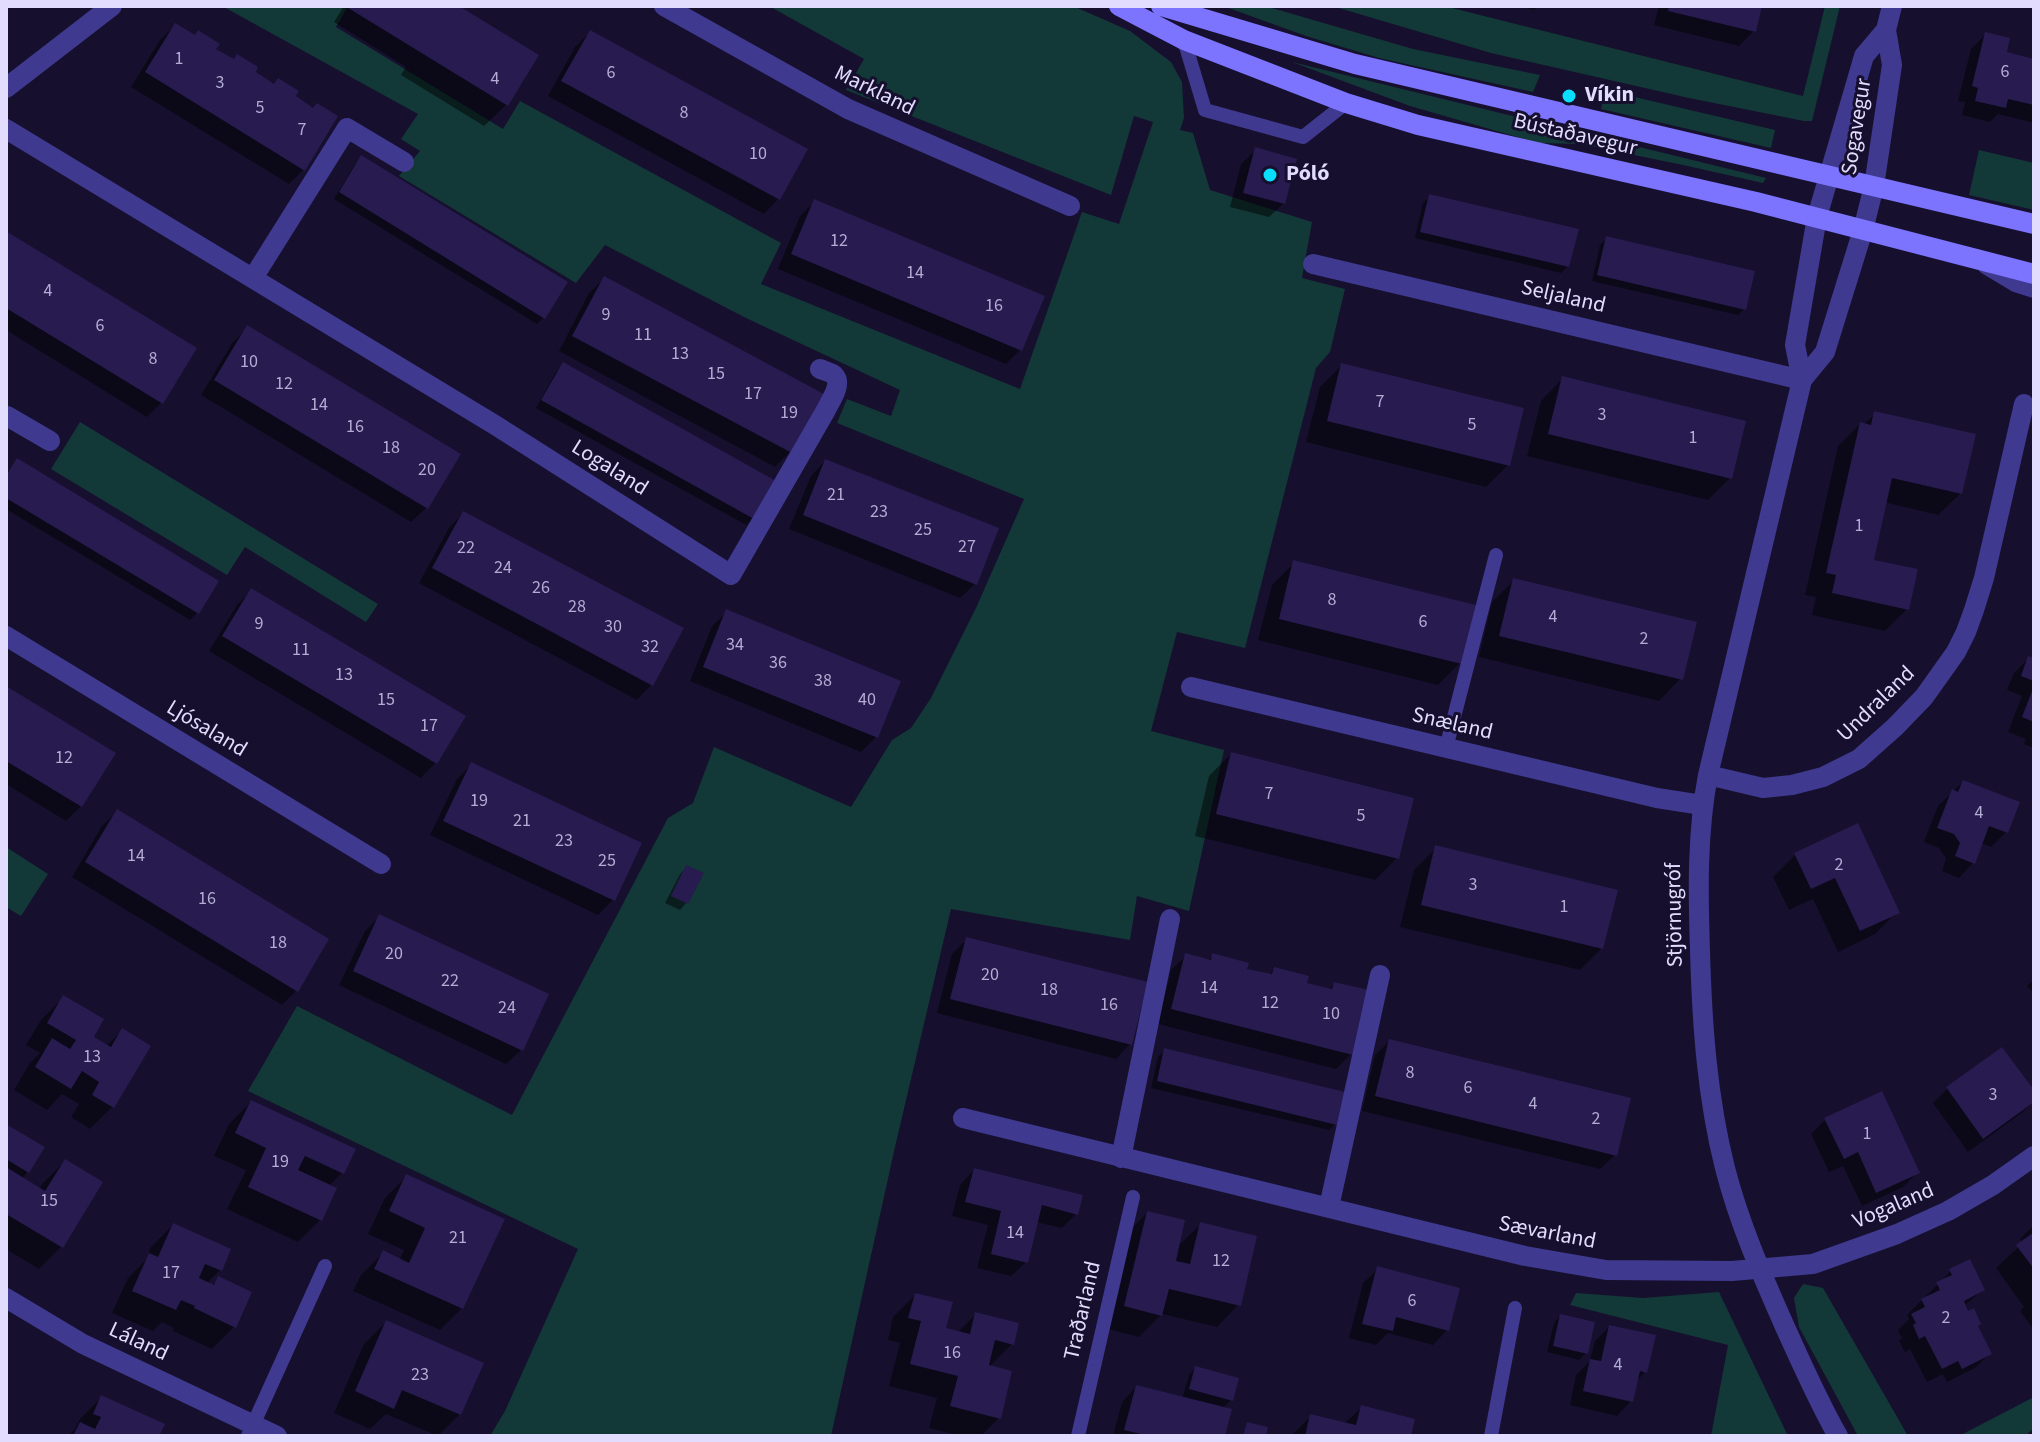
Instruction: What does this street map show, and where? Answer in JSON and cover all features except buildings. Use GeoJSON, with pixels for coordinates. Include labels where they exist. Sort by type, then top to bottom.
{"type":"FeatureCollection","features":[{"type":"Feature","properties":{"kind":"main road","name":"Bústaðavegur"},"geometry":{"type":"LineString","coordinates":[[1119,6],[1184,40],[1346,103],[1418,125],[1817,217],[2034,274]]}},
{"type":"Feature","properties":{"kind":"main road","name":"Bústaðavegur"},"geometry":{"type":"LineString","coordinates":[[1172,8],[1355,64],[2034,224]]}},
{"type":"Feature","properties":{"kind":"street"},"geometry":{"type":"LineString","coordinates":[[6,88],[112,6]]}},
{"type":"Feature","properties":{"kind":"street","name":"Markland"},"geometry":{"type":"LineString","coordinates":[[664,6],[848,109],[1070,206]]}},
{"type":"Feature","properties":{"kind":"street","name":"Sogavegur"},"geometry":{"type":"LineString","coordinates":[[1863,230],[1874,186],[1892,65],[1886,30],[1892,6]]}},
{"type":"Feature","properties":{"kind":"street","name":"Sogavegur"},"geometry":{"type":"LineString","coordinates":[[1817,217],[1864,56],[1886,30]]}},
{"type":"Feature","properties":{"kind":"street"},"geometry":{"type":"LineString","coordinates":[[253,278],[347,128],[404,162]]}},
{"type":"Feature","properties":{"kind":"street","name":"Logaland"},"geometry":{"type":"LineString","coordinates":[[6,129],[495,425],[731,575],[836,388],[834,376],[820,369]]}},
{"type":"Feature","properties":{"kind":"street","name":"Stjörnugróf"},"geometry":{"type":"LineString","coordinates":[[1817,217],[1795,345],[1802,380],[1702,805],[1698,904],[1707,1063],[1725,1168],[1761,1270],[1822,1408],[1838,1436]]}},
{"type":"Feature","properties":{"kind":"street","name":"Stjörnugróf"},"geometry":{"type":"LineString","coordinates":[[1802,380],[1825,352],[1863,230]]}},
{"type":"Feature","properties":{"kind":"street","name":"Seljaland"},"geometry":{"type":"LineString","coordinates":[[1313,264],[1802,380]]}},
{"type":"Feature","properties":{"kind":"street","name":"Undraland"},"geometry":{"type":"LineString","coordinates":[[1708,775],[1763,788],[1823,777],[1859,759],[1924,697],[1966,632],[1984,578],[2024,404]]}},
{"type":"Feature","properties":{"kind":"street"},"geometry":{"type":"LineString","coordinates":[[6,418],[50,441]]}},
{"type":"Feature","properties":{"kind":"street","name":"Ljósaland"},"geometry":{"type":"LineString","coordinates":[[6,636],[381,864]]}},
{"type":"Feature","properties":{"kind":"street","name":"Snæland"},"geometry":{"type":"LineString","coordinates":[[1191,687],[1665,800],[1702,805]]}},
{"type":"Feature","properties":{"kind":"street"},"geometry":{"type":"LineString","coordinates":[[1121,1158],[1170,919]]}},
{"type":"Feature","properties":{"kind":"street"},"geometry":{"type":"LineString","coordinates":[[1329,1207],[1380,975]]}},
{"type":"Feature","properties":{"kind":"street","name":"Sævarland"},"geometry":{"type":"LineString","coordinates":[[963,1118],[1525,1256],[1606,1270],[1761,1270]]}},
{"type":"Feature","properties":{"kind":"street","name":"Vogaland"},"geometry":{"type":"LineString","coordinates":[[1761,1270],[1813,1264],[1897,1234],[1948,1211],[2034,1156]]}},
{"type":"Feature","properties":{"kind":"street","name":"Láland"},"geometry":{"type":"LineString","coordinates":[[6,1298],[83,1344],[251,1430],[277,1436]]}},
{"type":"Feature","properties":{"kind":"lane"},"geometry":{"type":"LineString","coordinates":[[1184,40],[1205,110],[1303,137],[1346,103]]}},
{"type":"Feature","properties":{"kind":"lane"},"geometry":{"type":"LineString","coordinates":[[1971,258],[2015,285],[2034,291]]}},
{"type":"Feature","properties":{"kind":"lane"},"geometry":{"type":"LineString","coordinates":[[1446,748],[1496,555]]}},
{"type":"Feature","properties":{"kind":"lane","name":"Traðarland"},"geometry":{"type":"LineString","coordinates":[[1078,1436],[1133,1197]]}},
{"type":"Feature","properties":{"kind":"lane"},"geometry":{"type":"LineString","coordinates":[[251,1430],[325,1266]]}},
{"type":"Feature","properties":{"kind":"lane"},"geometry":{"type":"LineString","coordinates":[[1491,1436],[1515,1308]]}},
{"type":"Feature","properties":{"kind":"green space"},"geometry":{"type":"Polygon","coordinates":[[[222,6],[348,6],[336,27],[503,129],[520,101],[781,243],[761,284],[1020,389],[1082,212],[1119,224],[1153,122],[1134,116],[1111,195],[846,90],[864,59],[769,6],[1073,6],[1130,31],[1171,62],[1182,82],[1184,118],[1180,130],[1193,133],[1210,190],[1312,222],[1302,278],[1345,289],[1330,352],[1316,368],[1245,648],[1177,632],[1151,731],[1224,750],[1189,911],[1137,896],[1130,940],[951,909],[831,1436],[490,1436],[505,1411],[578,1249],[248,1091],[297,1006],[512,1115],[668,818],[693,803],[714,747],[851,807],[892,740],[911,728],[931,698],[976,608],[1024,499],[837,423],[847,399],[891,416],[900,390],[746,318],[605,245],[576,283],[399,176],[420,151],[401,139],[418,114],[222,6]]]}},
{"type":"Feature","properties":{"kind":"green space"},"geometry":{"type":"Polygon","coordinates":[[[1223,6],[1265,6],[1413,49],[1540,75],[1533,92],[1379,58],[1223,6]]]}},
{"type":"Feature","properties":{"kind":"green space"},"geometry":{"type":"Polygon","coordinates":[[[1332,6],[1444,6],[1803,96],[1825,6],[1840,6],[1812,121],[1804,121],[1491,53],[1332,6]]]}},
{"type":"Feature","properties":{"kind":"green space"},"geometry":{"type":"Polygon","coordinates":[[[1292,62],[1766,178],[1763,183],[1580,144],[1538,143],[1410,106],[1292,62]]]}},
{"type":"Feature","properties":{"kind":"green space"},"geometry":{"type":"Polygon","coordinates":[[[1605,90],[1775,130],[1771,148],[1601,109],[1605,90]]]}},
{"type":"Feature","properties":{"kind":"green space"},"geometry":{"type":"Polygon","coordinates":[[[1979,150],[2034,163],[2034,210],[1969,195],[1979,150]]]}},
{"type":"Feature","properties":{"kind":"green space"},"geometry":{"type":"Polygon","coordinates":[[[80,422],[378,604],[366,622],[245,547],[227,575],[51,469],[80,422]]]}},
{"type":"Feature","properties":{"kind":"green space"},"geometry":{"type":"Polygon","coordinates":[[[6,847],[48,874],[21,916],[6,907],[6,847]]]}},
{"type":"Feature","properties":{"kind":"green space"},"geometry":{"type":"Polygon","coordinates":[[[1803,1284],[1823,1288],[1908,1436],[1858,1436],[1799,1327],[1794,1298],[1803,1284]]]}},
{"type":"Feature","properties":{"kind":"green space"},"geometry":{"type":"Polygon","coordinates":[[[1719,1292],[1788,1436],[1711,1436],[1728,1345],[1570,1305],[1576,1293],[1643,1298],[1719,1292]]]}},
{"type":"Feature","properties":{"kind":"green space"},"geometry":{"type":"Polygon","coordinates":[[[2034,1397],[2034,1428],[2025,1436],[1959,1436],[2034,1397]]]}},
{"type":"Feature","properties":{"kind":"place","name":"Víkin"},"geometry":{"type":"Point","coordinates":[1569,96]}},
{"type":"Feature","properties":{"kind":"place","name":"Póló"},"geometry":{"type":"Point","coordinates":[1270,175]}}]}
